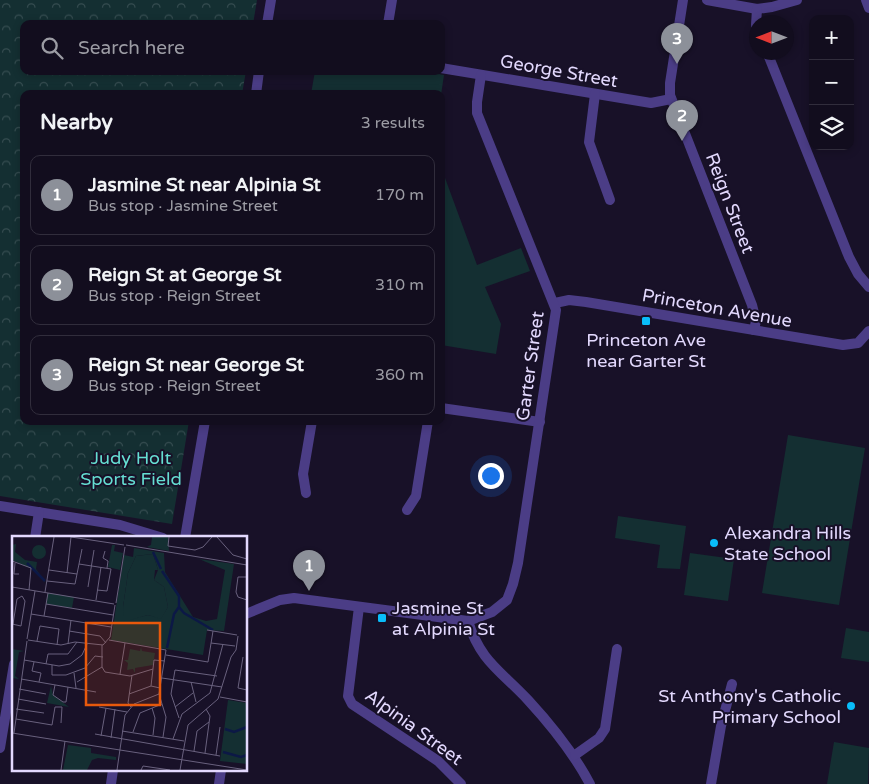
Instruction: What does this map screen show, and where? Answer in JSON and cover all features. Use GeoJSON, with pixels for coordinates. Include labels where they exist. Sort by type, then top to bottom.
{"type":"FeatureCollection","features":[{"type":"Feature","properties":{"kind":"street"},"geometry":{"type":"LineString","coordinates":[[268,20],[270,0]]}},
{"type":"Feature","properties":{"kind":"street"},"geometry":{"type":"LineString","coordinates":[[389,20],[392,0]]}},
{"type":"Feature","properties":{"kind":"street","name":"Reign Street"},"geometry":{"type":"LineString","coordinates":[[683,0],[670,83],[671,99],[752,304],[756,321],[754,330]]}},
{"type":"Feature","properties":{"kind":"street"},"geometry":{"type":"LineString","coordinates":[[707,0],[757,9],[797,0]]}},
{"type":"Feature","properties":{"kind":"street"},"geometry":{"type":"LineString","coordinates":[[866,0],[869,8]]}},
{"type":"Feature","properties":{"kind":"street"},"geometry":{"type":"LineString","coordinates":[[757,9],[757,15]]}},
{"type":"Feature","properties":{"kind":"street"},"geometry":{"type":"LineString","coordinates":[[771,60],[849,257],[858,274],[869,287]]}},
{"type":"Feature","properties":{"kind":"street","name":"George Street"},"geometry":{"type":"LineString","coordinates":[[445,69],[656,103],[671,99]]}},
{"type":"Feature","properties":{"kind":"street","name":"Garter Street"},"geometry":{"type":"LineString","coordinates":[[468,621],[498,609],[510,592],[518,563],[556,318],[554,303],[477,113],[481,74]]}},
{"type":"Feature","properties":{"kind":"street"},"geometry":{"type":"LineString","coordinates":[[257,90],[259,75]]}},
{"type":"Feature","properties":{"kind":"street"},"geometry":{"type":"LineString","coordinates":[[595,94],[589,142],[610,200]]}},
{"type":"Feature","properties":{"kind":"street","name":"Princeton Avenue"},"geometry":{"type":"LineString","coordinates":[[554,303],[586,302],[843,345],[858,343],[869,331]]}},
{"type":"Feature","properties":{"kind":"street"},"geometry":{"type":"LineString","coordinates":[[445,409],[540,422]]}},
{"type":"Feature","properties":{"kind":"street"},"geometry":{"type":"LineString","coordinates":[[185,536],[204,425]]}},
{"type":"Feature","properties":{"kind":"street"},"geometry":{"type":"LineString","coordinates":[[306,494],[303,474],[311,425]]}},
{"type":"Feature","properties":{"kind":"street"},"geometry":{"type":"LineString","coordinates":[[407,510],[416,496],[427,425]]}},
{"type":"Feature","properties":{"kind":"street"},"geometry":{"type":"LineString","coordinates":[[0,506],[140,529],[158,536]]}},
{"type":"Feature","properties":{"kind":"street"},"geometry":{"type":"LineString","coordinates":[[34,536],[39,512]]}},
{"type":"Feature","properties":{"kind":"street"},"geometry":{"type":"LineString","coordinates":[[248,613],[280,600],[294,598],[468,621],[475,643],[483,656],[528,700],[575,756],[590,784]]}},
{"type":"Feature","properties":{"kind":"street","name":"Alpinia Street"},"geometry":{"type":"LineString","coordinates":[[359,606],[348,696],[352,704],[438,761],[461,784]]}},
{"type":"Feature","properties":{"kind":"street"},"geometry":{"type":"LineString","coordinates":[[575,756],[599,738],[605,729],[617,649]]}},
{"type":"Feature","properties":{"kind":"street"},"geometry":{"type":"LineString","coordinates":[[0,748],[12,676]]}},
{"type":"Feature","properties":{"kind":"street"},"geometry":{"type":"LineString","coordinates":[[711,784],[721,726],[732,684]]}},
{"type":"Feature","properties":{"kind":"green space","name":"Judy Holt Sports Field"},"geometry":{"type":"Polygon","coordinates":[[[0,0],[257,0],[254,20],[20,20],[20,75],[245,75],[243,90],[20,90],[20,425],[188,425],[172,524],[0,496],[0,0]]]}},
{"type":"Feature","properties":{"kind":"green space"},"geometry":{"type":"Polygon","coordinates":[[[314,75],[444,75],[442,90],[312,90],[314,75]]]}},
{"type":"Feature","properties":{"kind":"green space"},"geometry":{"type":"Polygon","coordinates":[[[445,178],[477,265],[521,248],[530,271],[485,287],[501,324],[496,354],[445,346],[445,178]]]}},
{"type":"Feature","properties":{"kind":"green space"},"geometry":{"type":"Polygon","coordinates":[[[788,435],[865,448],[839,605],[762,593],[788,435]]]}},
{"type":"Feature","properties":{"kind":"green space"},"geometry":{"type":"Polygon","coordinates":[[[618,516],[686,526],[680,569],[657,568],[660,545],[615,538],[618,516]]]}},
{"type":"Feature","properties":{"kind":"green space"},"geometry":{"type":"Polygon","coordinates":[[[690,553],[734,559],[728,601],[684,595],[690,553]]]}},
{"type":"Feature","properties":{"kind":"green space"},"geometry":{"type":"Polygon","coordinates":[[[846,628],[869,632],[869,662],[841,658],[846,628]]]}},
{"type":"Feature","properties":{"kind":"green space"},"geometry":{"type":"Polygon","coordinates":[[[834,742],[869,748],[868,784],[827,784],[834,742]]]}},
{"type":"Feature","properties":{"kind":"place","name":"Reign St near George St"},"geometry":{"type":"Point","coordinates":[677,64]}},
{"type":"Feature","properties":{"kind":"place","name":"Reign St at George St"},"geometry":{"type":"Point","coordinates":[682,141]}},
{"type":"Feature","properties":{"kind":"place","name":"Princeton Ave near Garter St"},"geometry":{"type":"Point","coordinates":[646,321]}},
{"type":"Feature","properties":{"kind":"place","name":"Alexandra Hills State School"},"geometry":{"type":"Point","coordinates":[714,543]}},
{"type":"Feature","properties":{"kind":"place","name":"Jasmine St near Alpinia St"},"geometry":{"type":"Point","coordinates":[309,591]}},
{"type":"Feature","properties":{"kind":"place","name":"Jasmine St at Alpinia St"},"geometry":{"type":"Point","coordinates":[382,618]}},
{"type":"Feature","properties":{"kind":"place","name":"St Anthony's Catholic Primary School"},"geometry":{"type":"Point","coordinates":[851,706]}}]}
